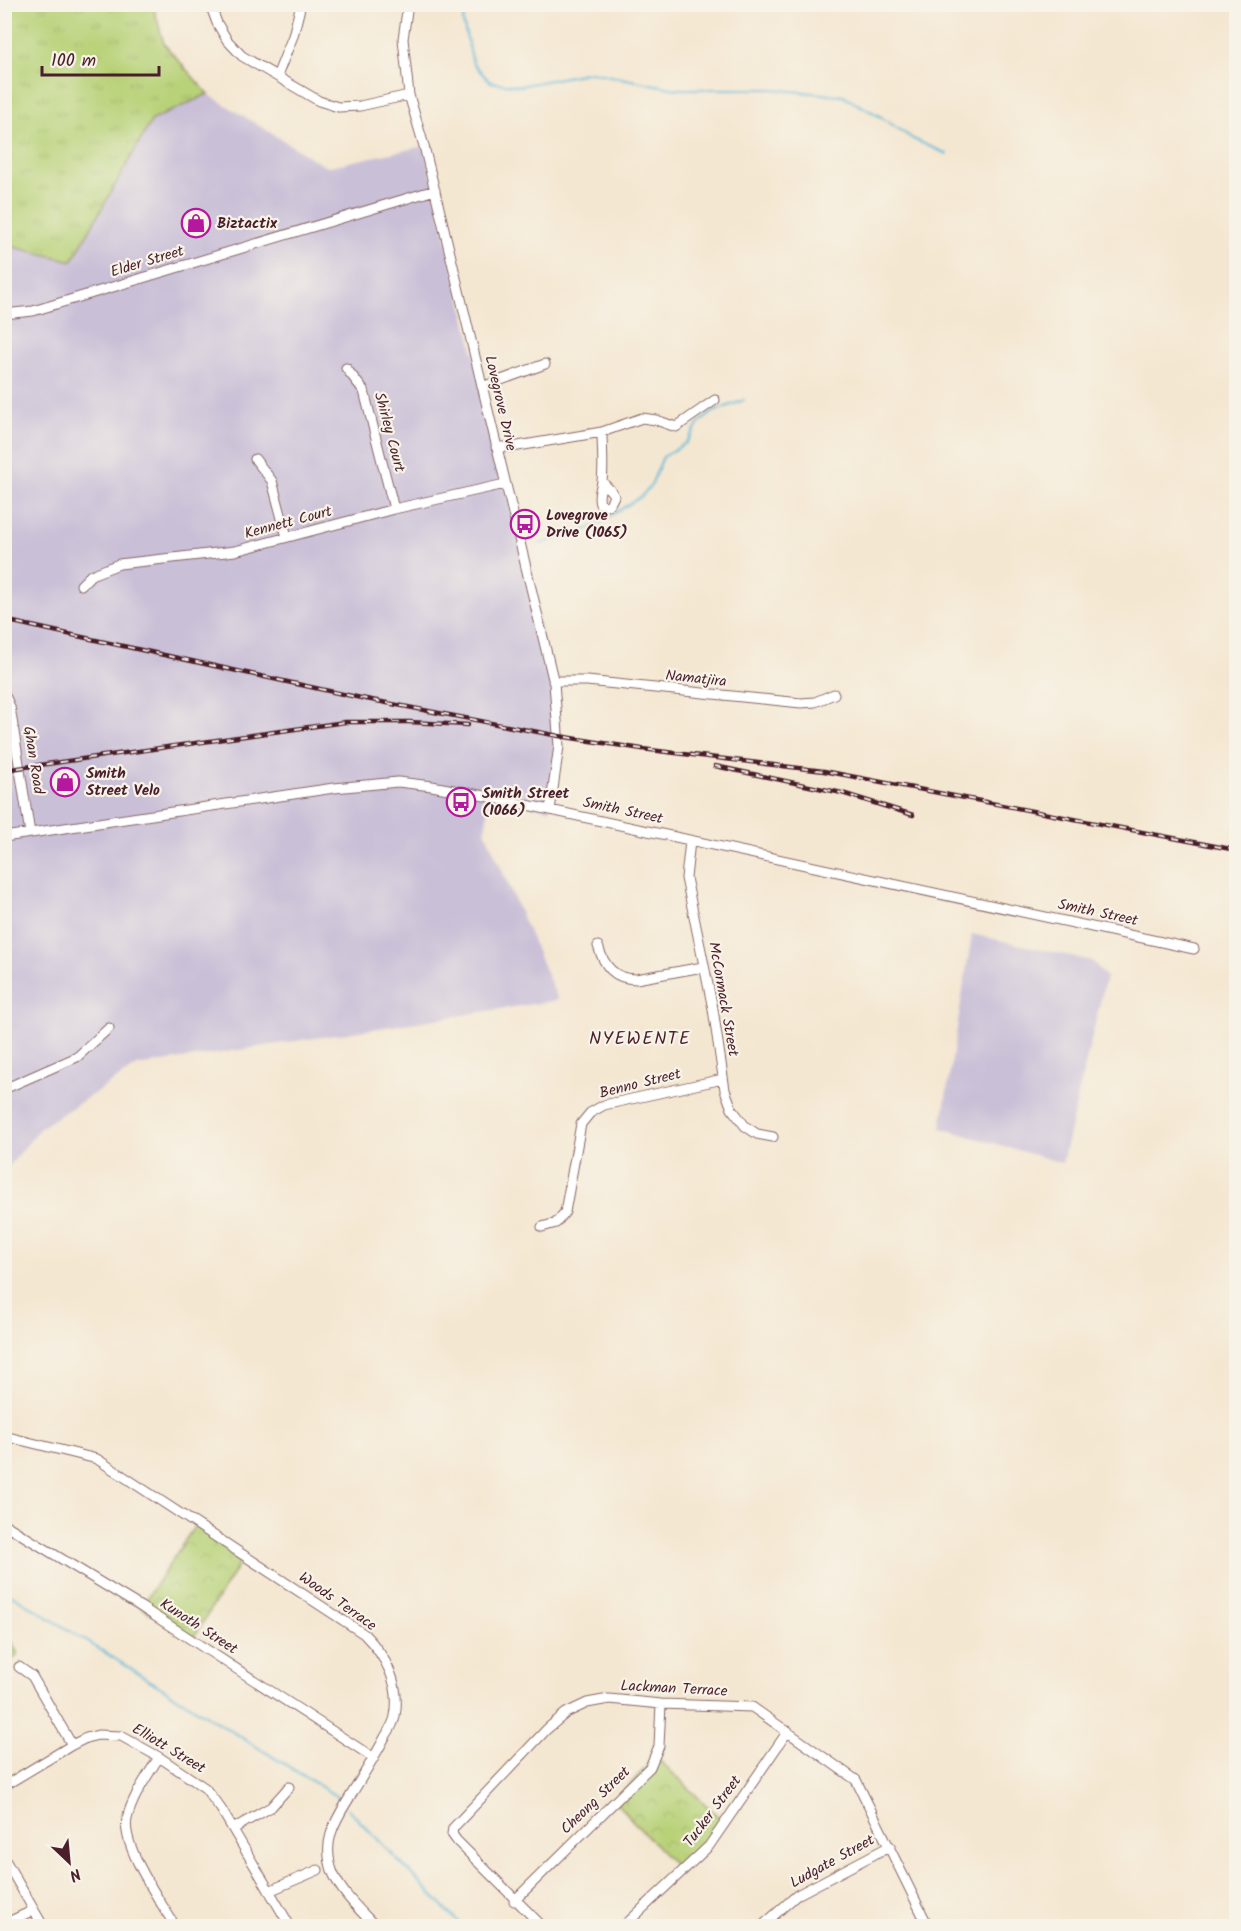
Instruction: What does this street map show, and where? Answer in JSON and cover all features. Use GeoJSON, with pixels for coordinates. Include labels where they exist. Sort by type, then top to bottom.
{"type":"FeatureCollection","features":[{"type":"Feature","properties":{"kind":"street"},"geometry":{"type":"LineString","coordinates":[[210,4],[227,40],[242,56],[319,101],[338,106],[360,106],[409,95]]}},
{"type":"Feature","properties":{"kind":"street"},"geometry":{"type":"LineString","coordinates":[[276,76],[293,36],[301,4]]}},
{"type":"Feature","properties":{"kind":"street","name":"Lovegrove Drive"},"geometry":{"type":"LineString","coordinates":[[408,4],[403,39],[409,95],[435,190],[557,702],[559,747],[550,810]]}},
{"type":"Feature","properties":{"kind":"street","name":"Elder Street"},"geometry":{"type":"LineString","coordinates":[[4,314],[33,311],[435,190]]}},
{"type":"Feature","properties":{"kind":"street"},"geometry":{"type":"LineString","coordinates":[[482,387],[545,364]]}},
{"type":"Feature","properties":{"kind":"street","name":"Shirley Court"},"geometry":{"type":"LineString","coordinates":[[346,368],[364,391],[394,509]]}},
{"type":"Feature","properties":{"kind":"street"},"geometry":{"type":"LineString","coordinates":[[496,447],[512,447],[602,432],[642,418],[656,420],[676,428],[714,400]]}},
{"type":"Feature","properties":{"kind":"street"},"geometry":{"type":"LineString","coordinates":[[602,432],[602,482]]}},
{"type":"Feature","properties":{"kind":"street"},"geometry":{"type":"LineString","coordinates":[[255,459],[272,481],[287,537]]}},
{"type":"Feature","properties":{"kind":"street","name":"Kennett Court"},"geometry":{"type":"LineString","coordinates":[[81,585],[91,575],[119,564],[235,551],[394,509],[505,484]]}},
{"type":"Feature","properties":{"kind":"street","name":"Namatjira"},"geometry":{"type":"LineString","coordinates":[[553,681],[587,681],[794,703],[815,702],[834,694]]}},
{"type":"Feature","properties":{"kind":"street","name":"Ghan Road"},"geometry":{"type":"LineString","coordinates":[[4,693],[10,707],[30,833]]}},
{"type":"Feature","properties":{"kind":"street","name":"Smith Street"},"geometry":{"type":"LineString","coordinates":[[4,837],[334,788],[398,782],[432,786],[550,810],[1194,948]]}},
{"type":"Feature","properties":{"kind":"street","name":"McCormack Street"},"geometry":{"type":"LineString","coordinates":[[690,841],[686,879],[715,1021],[723,1079],[730,1104],[741,1121],[753,1132],[773,1137]]}},
{"type":"Feature","properties":{"kind":"street"},"geometry":{"type":"LineString","coordinates":[[598,946],[610,970],[627,979],[703,967]]}},
{"type":"Feature","properties":{"kind":"street"},"geometry":{"type":"LineString","coordinates":[[4,1089],[77,1057],[109,1028]]}},
{"type":"Feature","properties":{"kind":"street","name":"Benno Street"},"geometry":{"type":"LineString","coordinates":[[542,1227],[556,1223],[565,1212],[581,1124],[590,1113],[604,1105],[723,1079]]}},
{"type":"Feature","properties":{"kind":"street","name":"Woods Terrace"},"geometry":{"type":"LineString","coordinates":[[4,1436],[97,1459],[364,1634],[376,1646],[392,1673],[396,1701],[395,1719],[332,1826],[328,1849],[333,1872],[344,1893],[375,1926]]}},
{"type":"Feature","properties":{"kind":"street","name":"Kunoth Street"},"geometry":{"type":"LineString","coordinates":[[4,1524],[150,1613],[374,1758]]}},
{"type":"Feature","properties":{"kind":"street"},"geometry":{"type":"LineString","coordinates":[[19,1666],[32,1676],[72,1745]]}},
{"type":"Feature","properties":{"kind":"street","name":"Lackman Terrace"},"geometry":{"type":"LineString","coordinates":[[542,1926],[514,1901],[457,1841],[452,1834],[453,1828],[547,1729],[566,1713],[587,1703],[609,1699],[661,1704],[752,1707],[788,1731],[856,1780],[928,1926]]}},
{"type":"Feature","properties":{"kind":"street","name":"Cheong Street"},"geometry":{"type":"LineString","coordinates":[[514,1901],[650,1767],[659,1746],[661,1704]]}},
{"type":"Feature","properties":{"kind":"street","name":"Tucker Street"},"geometry":{"type":"LineString","coordinates":[[624,1926],[709,1846],[788,1731]]}},
{"type":"Feature","properties":{"kind":"street","name":"Elliott Street"},"geometry":{"type":"LineString","coordinates":[[4,1786],[72,1745],[98,1735],[121,1736],[159,1757],[205,1788],[221,1809],[290,1926]]}},
{"type":"Feature","properties":{"kind":"street"},"geometry":{"type":"LineString","coordinates":[[159,1757],[132,1803],[126,1820],[126,1834],[131,1849],[176,1926]]}},
{"type":"Feature","properties":{"kind":"street"},"geometry":{"type":"LineString","coordinates":[[233,1829],[270,1808],[289,1787]]}},
{"type":"Feature","properties":{"kind":"street","name":"Ludgate Street"},"geometry":{"type":"LineString","coordinates":[[767,1925],[797,1895],[890,1846]]}},
{"type":"Feature","properties":{"kind":"street"},"geometry":{"type":"LineString","coordinates":[[4,1858],[43,1926]]}},
{"type":"Feature","properties":{"kind":"street"},"geometry":{"type":"LineString","coordinates":[[269,1891],[318,1870]]}},
{"type":"Feature","properties":{"kind":"street"},"geometry":{"type":"LineString","coordinates":[[4,1924],[34,1910]]}},
{"type":"Feature","properties":{"kind":"shaded area"},"geometry":{"type":"Polygon","coordinates":[[[208,94],[326,167],[424,146],[553,681],[559,726],[550,810],[490,797],[485,831],[558,1000],[137,1066],[40,1128],[7,1169],[5,1178],[5,245],[72,260],[152,120],[208,94]]]}},
{"type":"Feature","properties":{"kind":"shaded area"},"geometry":{"type":"Polygon","coordinates":[[[972,934],[1092,961],[1106,977],[1062,1163],[941,1128],[972,934]]]}},
{"type":"Feature","properties":{"kind":"green space"},"geometry":{"type":"Polygon","coordinates":[[[5,4],[153,5],[164,44],[208,94],[152,120],[72,261],[5,245],[5,4]]]}},
{"type":"Feature","properties":{"kind":"green space"},"geometry":{"type":"Polygon","coordinates":[[[196,1524],[244,1556],[192,1640],[141,1607],[196,1524]]]}},
{"type":"Feature","properties":{"kind":"green space"},"geometry":{"type":"Polygon","coordinates":[[[5,1631],[18,1654],[9,1664],[5,1659],[5,1631]]]}},
{"type":"Feature","properties":{"kind":"green space"},"geometry":{"type":"Polygon","coordinates":[[[656,1757],[725,1823],[681,1872],[614,1801],[656,1757]]]}},
{"type":"Feature","properties":{"kind":"waterway"},"geometry":{"type":"LineString","coordinates":[[467,4],[463,22],[473,63],[490,82],[520,86],[591,72],[676,89],[772,89],[843,96],[881,117],[913,139],[947,154]]}},
{"type":"Feature","properties":{"kind":"waterway"},"geometry":{"type":"LineString","coordinates":[[540,544],[591,528],[642,496],[652,483],[663,457],[686,443],[700,422],[713,412],[744,400]]}},
{"type":"Feature","properties":{"kind":"waterway"},"geometry":{"type":"LineString","coordinates":[[4,1590],[336,1796],[343,1804]]}},
{"type":"Feature","properties":{"kind":"waterway"},"geometry":{"type":"LineString","coordinates":[[347,1808],[462,1926]]}},
{"type":"Feature","properties":{"kind":"railway"},"geometry":{"type":"LineString","coordinates":[[4,620],[361,698],[559,736],[642,749],[824,771],[1236,850]]}},
{"type":"Feature","properties":{"kind":"railway"},"geometry":{"type":"LineString","coordinates":[[4,770],[345,722],[468,725]]}},
{"type":"Feature","properties":{"kind":"railway"},"geometry":{"type":"LineString","coordinates":[[715,766],[842,793],[913,815]]}},
{"type":"Feature","properties":{"kind":"place","name":"Biztactix"},"geometry":{"type":"Point","coordinates":[196,223]}},
{"type":"Feature","properties":{"kind":"place","name":"Lovegrove Drive (1065)"},"geometry":{"type":"Point","coordinates":[525,524]}},
{"type":"Feature","properties":{"kind":"place","name":"Smith Street Velo"},"geometry":{"type":"Point","coordinates":[65,782]}},
{"type":"Feature","properties":{"kind":"place","name":"Smith Street (1066)"},"geometry":{"type":"Point","coordinates":[461,802]}},
{"type":"Feature","properties":{"kind":"district","name":"NYEWENTE"},"geometry":{"type":"Point","coordinates":[640,1038]}}]}
